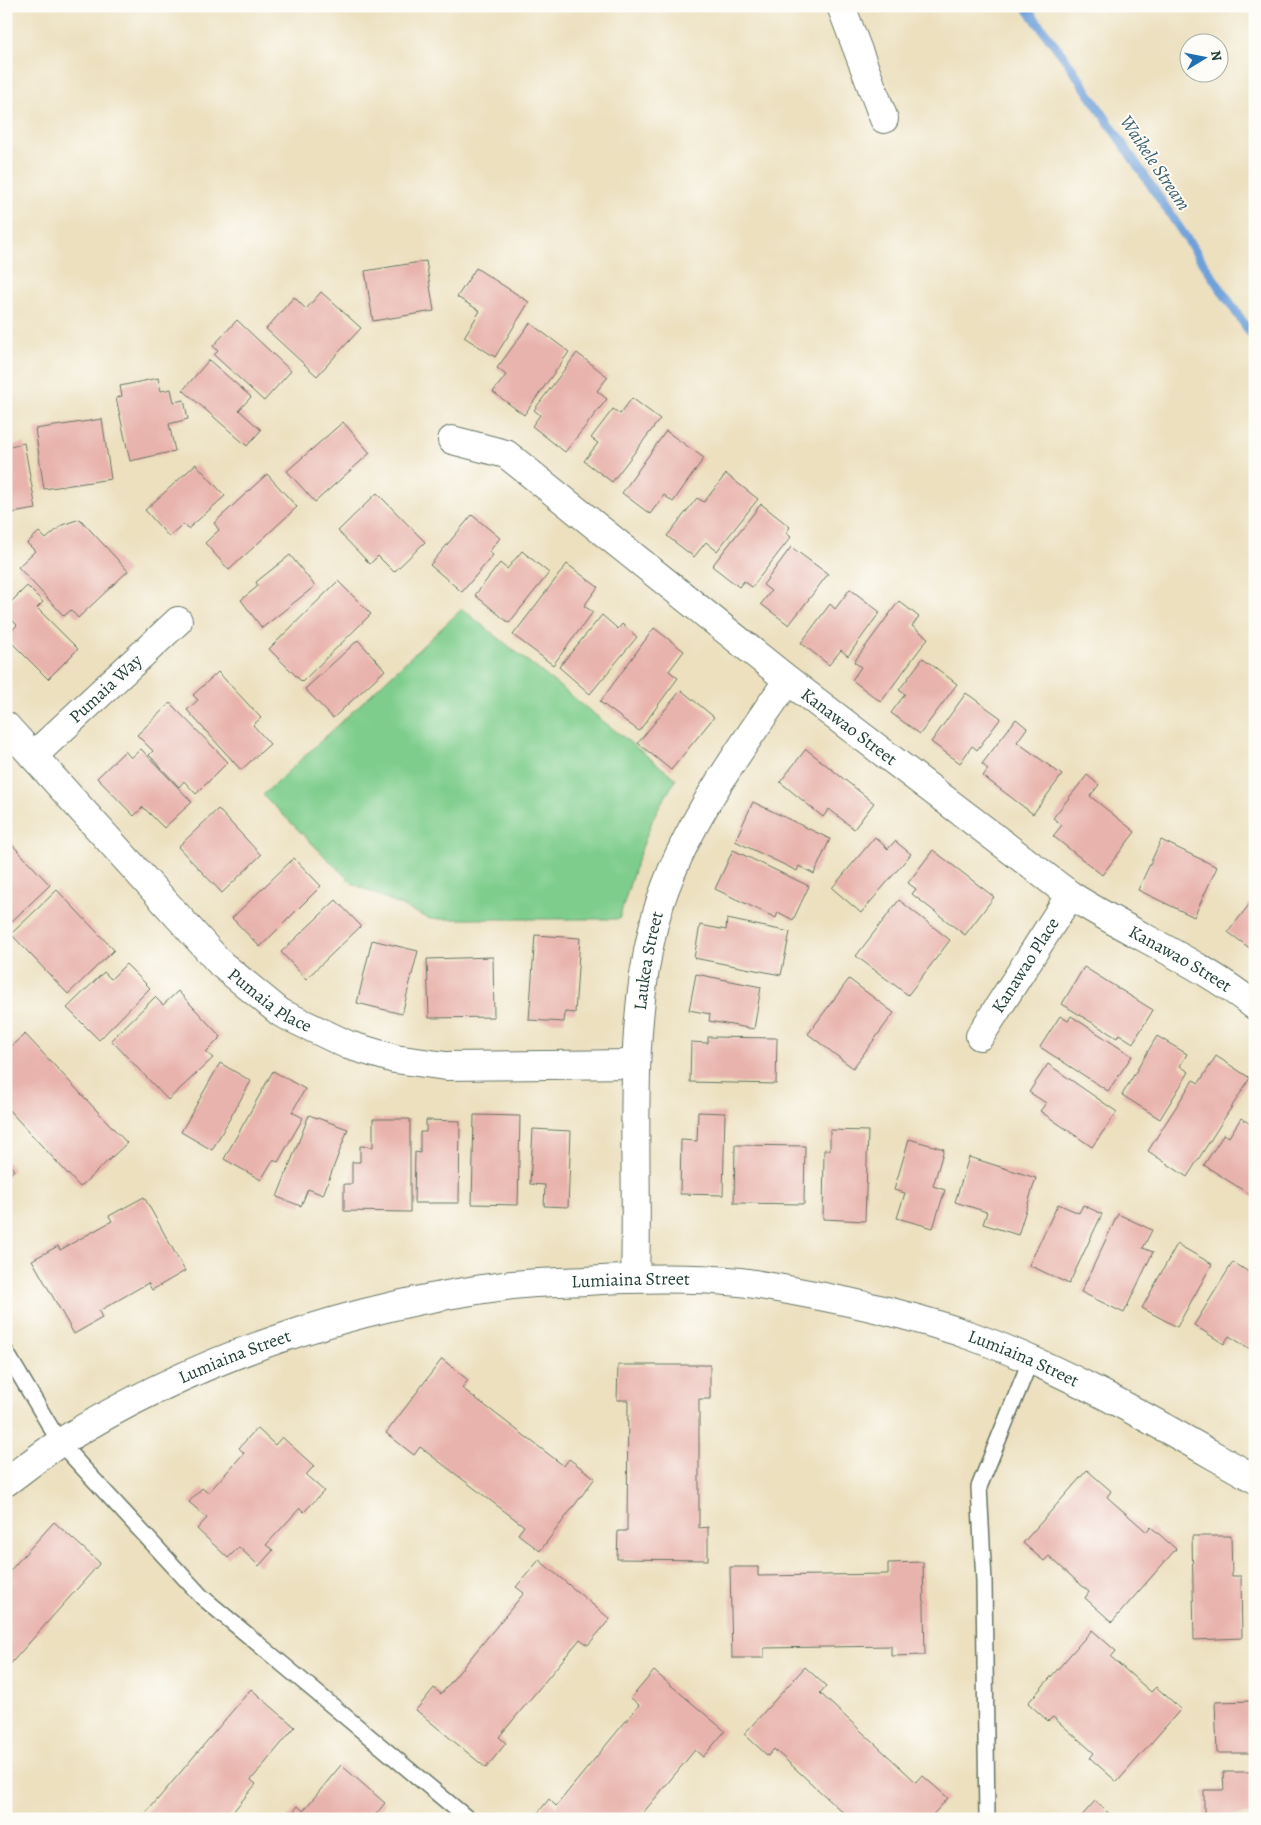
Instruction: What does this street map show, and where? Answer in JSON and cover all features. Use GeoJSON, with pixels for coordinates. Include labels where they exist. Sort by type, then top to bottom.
{"type":"FeatureCollection","features":[{"type":"Feature","properties":{"kind":"street"},"geometry":{"type":"LineString","coordinates":[[841,6],[884,118]]}},
{"type":"Feature","properties":{"kind":"street","name":"Kanawao Street"},"geometry":{"type":"LineString","coordinates":[[452,440],[506,454],[788,680],[1070,895],[1110,921],[1184,957],[1232,988],[1255,1006]]}},
{"type":"Feature","properties":{"kind":"street","name":"Pumaia Way"},"geometry":{"type":"LineString","coordinates":[[33,756],[178,621]]}},
{"type":"Feature","properties":{"kind":"street","name":"Laukea Street"},"geometry":{"type":"LineString","coordinates":[[635,1278],[637,1221],[636,1064],[640,1005],[653,927],[671,874],[696,822],[726,769],[788,680]]}},
{"type":"Feature","properties":{"kind":"street","name":"Pumaia Place"},"geometry":{"type":"LineString","coordinates":[[6,726],[221,964],[281,1013],[348,1045],[396,1059],[446,1066],[636,1064]]}},
{"type":"Feature","properties":{"kind":"street","name":"Kanawao Place"},"geometry":{"type":"LineString","coordinates":[[980,1036],[1070,895]]}},
{"type":"Feature","properties":{"kind":"street","name":"Lumiaina Street"},"geometry":{"type":"LineString","coordinates":[[6,1482],[60,1443],[131,1403],[205,1367],[280,1338],[373,1310],[514,1284],[635,1278],[741,1282],[823,1296],[912,1317],[972,1336],[1031,1359],[1111,1397],[1255,1479]]}},
{"type":"Feature","properties":{"kind":"lane"},"geometry":{"type":"LineString","coordinates":[[6,1352],[60,1443],[202,1597],[468,1819]]}},
{"type":"Feature","properties":{"kind":"lane"},"geometry":{"type":"LineString","coordinates":[[987,1819],[984,1581],[979,1487],[1031,1359]]}},
{"type":"Feature","properties":{"kind":"green space"},"geometry":{"type":"Polygon","coordinates":[[[462,609],[676,779],[654,816],[637,861],[619,919],[430,919],[352,883],[263,795],[462,609]]]}},
{"type":"Feature","properties":{"kind":"building"},"geometry":{"type":"Polygon","coordinates":[[[426,261],[434,311],[373,321],[365,271],[426,261]]]}},
{"type":"Feature","properties":{"kind":"building"},"geometry":{"type":"Polygon","coordinates":[[[476,268],[529,302],[495,357],[464,337],[480,311],[457,297],[476,268]]]}},
{"type":"Feature","properties":{"kind":"building"},"geometry":{"type":"Polygon","coordinates":[[[321,292],[361,328],[317,376],[266,329],[294,297],[306,309],[321,292]]]}},
{"type":"Feature","properties":{"kind":"building"},"geometry":{"type":"Polygon","coordinates":[[[237,320],[291,371],[264,401],[214,355],[218,351],[213,346],[237,320]]]}},
{"type":"Feature","properties":{"kind":"building"},"geometry":{"type":"Polygon","coordinates":[[[530,323],[569,352],[524,415],[493,392],[506,375],[497,368],[530,323]]]}},
{"type":"Feature","properties":{"kind":"building"},"geometry":{"type":"Polygon","coordinates":[[[577,353],[608,377],[597,391],[607,399],[565,452],[532,426],[540,415],[534,410],[577,353]]]}},
{"type":"Feature","properties":{"kind":"building"},"geometry":{"type":"Polygon","coordinates":[[[209,360],[251,397],[239,410],[261,430],[247,446],[183,390],[209,360]]]}},
{"type":"Feature","properties":{"kind":"building"},"geometry":{"type":"Polygon","coordinates":[[[158,378],[161,391],[171,389],[174,402],[184,400],[188,419],[169,424],[175,451],[130,461],[116,398],[122,396],[120,386],[158,378]]]}},
{"type":"Feature","properties":{"kind":"building"},"geometry":{"type":"Polygon","coordinates":[[[632,398],[660,419],[612,482],[584,461],[598,443],[591,438],[613,409],[620,414],[632,398]]]}},
{"type":"Feature","properties":{"kind":"building"},"geometry":{"type":"Polygon","coordinates":[[[102,419],[111,479],[44,489],[35,429],[102,419]]]}},
{"type":"Feature","properties":{"kind":"building"},"geometry":{"type":"Polygon","coordinates":[[[343,422],[370,453],[315,502],[287,471],[343,422]]]}},
{"type":"Feature","properties":{"kind":"building"},"geometry":{"type":"Polygon","coordinates":[[[666,431],[704,458],[673,502],[664,495],[650,514],[622,493],[666,431]]]}},
{"type":"Feature","properties":{"kind":"building"},"geometry":{"type":"Polygon","coordinates":[[[24,443],[36,509],[6,514],[6,447],[24,443]]]}},
{"type":"Feature","properties":{"kind":"building"},"geometry":{"type":"Polygon","coordinates":[[[196,464],[225,496],[188,529],[184,524],[169,537],[145,510],[196,464]]]}},
{"type":"Feature","properties":{"kind":"building"},"geometry":{"type":"Polygon","coordinates":[[[267,474],[297,507],[229,570],[205,543],[219,530],[214,523],[267,474]]]}},
{"type":"Feature","properties":{"kind":"building"},"geometry":{"type":"Polygon","coordinates":[[[726,474],[758,499],[717,551],[706,542],[694,557],[667,536],[697,498],[704,502],[726,474]]]}},
{"type":"Feature","properties":{"kind":"building"},"geometry":{"type":"Polygon","coordinates":[[[377,493],[425,542],[394,572],[378,556],[370,564],[338,531],[377,493]]]}},
{"type":"Feature","properties":{"kind":"building"},"geometry":{"type":"Polygon","coordinates":[[[761,504],[790,527],[786,533],[791,537],[752,587],[744,581],[739,587],[712,566],[761,504]]]}},
{"type":"Feature","properties":{"kind":"building"},"geometry":{"type":"Polygon","coordinates":[[[472,515],[500,538],[489,552],[493,555],[462,592],[430,565],[472,515]]]}},
{"type":"Feature","properties":{"kind":"building"},"geometry":{"type":"Polygon","coordinates":[[[80,519],[128,571],[78,618],[71,610],[64,616],[18,567],[35,551],[27,543],[39,532],[46,539],[62,525],[80,519]]]}},
{"type":"Feature","properties":{"kind":"building"},"geometry":{"type":"Polygon","coordinates":[[[791,547],[828,574],[789,625],[761,604],[771,591],[763,585],[791,547]]]}},
{"type":"Feature","properties":{"kind":"building"},"geometry":{"type":"Polygon","coordinates":[[[522,551],[549,573],[509,623],[475,595],[500,563],[507,569],[522,551]]]}},
{"type":"Feature","properties":{"kind":"building"},"geometry":{"type":"Polygon","coordinates":[[[290,555],[315,586],[262,628],[241,600],[258,586],[256,582],[290,555]]]}},
{"type":"Feature","properties":{"kind":"building"},"geometry":{"type":"Polygon","coordinates":[[[567,564],[598,587],[584,606],[593,612],[553,665],[513,635],[567,564]]]}},
{"type":"Feature","properties":{"kind":"building"},"geometry":{"type":"Polygon","coordinates":[[[338,581],[371,614],[302,682],[269,649],[338,581]]]}},
{"type":"Feature","properties":{"kind":"building"},"geometry":{"type":"Polygon","coordinates":[[[27,586],[43,602],[37,608],[78,649],[48,679],[6,637],[17,625],[6,614],[6,607],[27,586]]]}},
{"type":"Feature","properties":{"kind":"building"},"geometry":{"type":"Polygon","coordinates":[[[850,589],[880,612],[848,656],[841,650],[829,665],[801,643],[830,604],[835,609],[850,589]]]}},
{"type":"Feature","properties":{"kind":"building"},"geometry":{"type":"Polygon","coordinates":[[[899,601],[919,617],[912,626],[928,638],[881,702],[852,680],[861,667],[854,662],[899,601]]]}},
{"type":"Feature","properties":{"kind":"building"},"geometry":{"type":"Polygon","coordinates":[[[602,615],[618,629],[622,624],[637,637],[590,694],[559,667],[602,615]]]}},
{"type":"Feature","properties":{"kind":"building"},"geometry":{"type":"Polygon","coordinates":[[[654,628],[684,651],[669,671],[678,678],[639,731],[600,702],[654,628]]]}},
{"type":"Feature","properties":{"kind":"building"},"geometry":{"type":"Polygon","coordinates":[[[358,640],[385,670],[333,718],[305,689],[358,640]]]}},
{"type":"Feature","properties":{"kind":"building"},"geometry":{"type":"Polygon","coordinates":[[[923,658],[957,684],[920,734],[891,713],[905,694],[899,690],[923,658]]]}},
{"type":"Feature","properties":{"kind":"building"},"geometry":{"type":"Polygon","coordinates":[[[218,672],[261,718],[253,725],[270,744],[241,770],[187,710],[198,700],[193,695],[218,672]]]}},
{"type":"Feature","properties":{"kind":"building"},"geometry":{"type":"Polygon","coordinates":[[[681,690],[714,717],[671,770],[638,743],[681,690]]]}},
{"type":"Feature","properties":{"kind":"building"},"geometry":{"type":"Polygon","coordinates":[[[966,693],[1001,718],[977,750],[972,746],[960,763],[931,742],[966,693]]]}},
{"type":"Feature","properties":{"kind":"building"},"geometry":{"type":"Polygon","coordinates":[[[170,703],[228,762],[196,794],[184,781],[179,787],[149,755],[153,751],[137,735],[170,703]]]}},
{"type":"Feature","properties":{"kind":"building"},"geometry":{"type":"Polygon","coordinates":[[[1016,719],[1027,728],[1017,742],[1062,775],[1033,814],[983,776],[988,769],[982,764],[1016,719]]]}},
{"type":"Feature","properties":{"kind":"building"},"geometry":{"type":"Polygon","coordinates":[[[141,749],[192,802],[164,828],[143,807],[134,816],[97,778],[125,751],[131,758],[141,749]]]}},
{"type":"Feature","properties":{"kind":"building"},"geometry":{"type":"Polygon","coordinates":[[[806,749],[874,803],[854,829],[829,809],[823,817],[780,782],[806,749]]]}},
{"type":"Feature","properties":{"kind":"building"},"geometry":{"type":"Polygon","coordinates":[[[1087,775],[1099,785],[1090,796],[1135,832],[1102,875],[1053,836],[1062,825],[1053,818],[1087,775]]]}},
{"type":"Feature","properties":{"kind":"building"},"geometry":{"type":"Polygon","coordinates":[[[753,802],[830,839],[814,874],[799,866],[797,871],[735,841],[753,802]]]}},
{"type":"Feature","properties":{"kind":"building"},"geometry":{"type":"Polygon","coordinates":[[[218,809],[261,855],[222,893],[178,847],[218,809]]]}},
{"type":"Feature","properties":{"kind":"building"},"geometry":{"type":"Polygon","coordinates":[[[875,837],[888,849],[895,841],[911,854],[861,913],[832,888],[875,837]]]}},
{"type":"Feature","properties":{"kind":"building"},"geometry":{"type":"Polygon","coordinates":[[[6,838],[50,885],[10,923],[6,919],[6,838]]]}},
{"type":"Feature","properties":{"kind":"building"},"geometry":{"type":"Polygon","coordinates":[[[1161,840],[1217,867],[1194,917],[1138,890],[1161,840]]]}},
{"type":"Feature","properties":{"kind":"building"},"geometry":{"type":"Polygon","coordinates":[[[733,850],[809,886],[793,920],[778,912],[776,918],[715,889],[733,850]]]}},
{"type":"Feature","properties":{"kind":"building"},"geometry":{"type":"Polygon","coordinates":[[[933,850],[994,897],[965,935],[912,894],[916,889],[908,883],[933,850]]]}},
{"type":"Feature","properties":{"kind":"building"},"geometry":{"type":"Polygon","coordinates":[[[294,858],[321,886],[260,947],[232,918],[294,858]]]}},
{"type":"Feature","properties":{"kind":"building"},"geometry":{"type":"Polygon","coordinates":[[[57,890],[114,950],[68,994],[11,934],[57,890]]]}},
{"type":"Feature","properties":{"kind":"building"},"geometry":{"type":"Polygon","coordinates":[[[1255,897],[1255,952],[1228,932],[1255,897]]]}},
{"type":"Feature","properties":{"kind":"building"},"geometry":{"type":"Polygon","coordinates":[[[336,900],[361,926],[306,979],[281,952],[336,900]]]}},
{"type":"Feature","properties":{"kind":"building"},"geometry":{"type":"Polygon","coordinates":[[[899,900],[950,940],[908,995],[856,956],[899,900]]]}},
{"type":"Feature","properties":{"kind":"building"},"geometry":{"type":"Polygon","coordinates":[[[727,919],[790,932],[781,975],[694,958],[700,925],[726,930],[727,919]]]}},
{"type":"Feature","properties":{"kind":"building"},"geometry":{"type":"Polygon","coordinates":[[[535,935],[580,938],[575,1013],[565,1012],[564,1022],[529,1020],[535,935]]]}},
{"type":"Feature","properties":{"kind":"building"},"geometry":{"type":"Polygon","coordinates":[[[372,940],[418,951],[402,1014],[357,1003],[372,940]]]}},
{"type":"Feature","properties":{"kind":"building"},"geometry":{"type":"Polygon","coordinates":[[[493,957],[494,1017],[429,1018],[427,959],[493,957]]]}},
{"type":"Feature","properties":{"kind":"building"},"geometry":{"type":"Polygon","coordinates":[[[126,964],[150,988],[99,1040],[67,1008],[104,972],[111,979],[126,964]]]}},
{"type":"Feature","properties":{"kind":"building"},"geometry":{"type":"Polygon","coordinates":[[[1084,967],[1153,1010],[1133,1043],[1119,1034],[1117,1038],[1062,1004],[1084,967]]]}},
{"type":"Feature","properties":{"kind":"building"},"geometry":{"type":"Polygon","coordinates":[[[696,974],[761,987],[754,1029],[709,1021],[710,1014],[689,1010],[696,974]]]}},
{"type":"Feature","properties":{"kind":"building"},"geometry":{"type":"Polygon","coordinates":[[[849,979],[894,1013],[853,1068],[808,1034],[849,979]]]}},
{"type":"Feature","properties":{"kind":"building"},"geometry":{"type":"Polygon","coordinates":[[[178,991],[221,1037],[206,1052],[213,1058],[168,1100],[111,1040],[155,997],[163,1005],[178,991]]]}},
{"type":"Feature","properties":{"kind":"building"},"geometry":{"type":"Polygon","coordinates":[[[1060,1016],[1068,1021],[1071,1016],[1132,1056],[1108,1091],[1040,1047],[1060,1016]]]}},
{"type":"Feature","properties":{"kind":"building"},"geometry":{"type":"Polygon","coordinates":[[[25,1034],[127,1143],[80,1187],[6,1107],[6,1051],[25,1034]]]}},
{"type":"Feature","properties":{"kind":"building"},"geometry":{"type":"Polygon","coordinates":[[[1157,1036],[1187,1054],[1180,1066],[1189,1072],[1160,1119],[1122,1095],[1157,1036]]]}},
{"type":"Feature","properties":{"kind":"building"},"geometry":{"type":"Polygon","coordinates":[[[708,1037],[777,1038],[776,1084],[690,1082],[691,1042],[708,1043],[708,1037]]]}},
{"type":"Feature","properties":{"kind":"building"},"geometry":{"type":"Polygon","coordinates":[[[1216,1056],[1250,1078],[1187,1177],[1148,1151],[1193,1080],[1199,1083],[1216,1056]]]}},
{"type":"Feature","properties":{"kind":"building"},"geometry":{"type":"Polygon","coordinates":[[[220,1063],[251,1081],[212,1150],[181,1132],[220,1063]]]}},
{"type":"Feature","properties":{"kind":"building"},"geometry":{"type":"Polygon","coordinates":[[[1048,1064],[1117,1112],[1092,1147],[1040,1111],[1046,1103],[1029,1092],[1048,1064]]]}},
{"type":"Feature","properties":{"kind":"building"},"geometry":{"type":"Polygon","coordinates":[[[273,1071],[305,1089],[292,1112],[303,1118],[278,1162],[273,1160],[261,1180],[224,1159],[273,1071]]]}},
{"type":"Feature","properties":{"kind":"building"},"geometry":{"type":"Polygon","coordinates":[[[698,1112],[725,1113],[723,1195],[680,1194],[681,1140],[697,1141],[698,1112]]]}},
{"type":"Feature","properties":{"kind":"building"},"geometry":{"type":"Polygon","coordinates":[[[309,1115],[348,1129],[323,1195],[308,1189],[301,1206],[277,1197],[309,1115]]]}},
{"type":"Feature","properties":{"kind":"building"},"geometry":{"type":"Polygon","coordinates":[[[474,1115],[520,1116],[518,1205],[472,1204],[474,1115]]]}},
{"type":"Feature","properties":{"kind":"building"},"geometry":{"type":"Polygon","coordinates":[[[1241,1118],[1255,1127],[1255,1198],[1204,1165],[1224,1134],[1229,1137],[1241,1118]]]}},
{"type":"Feature","properties":{"kind":"building"},"geometry":{"type":"Polygon","coordinates":[[[373,1119],[410,1119],[410,1212],[344,1211],[344,1184],[352,1184],[352,1162],[360,1162],[360,1146],[373,1147],[373,1119]]]}},
{"type":"Feature","properties":{"kind":"building"},"geometry":{"type":"Polygon","coordinates":[[[426,1120],[460,1121],[459,1203],[414,1203],[415,1152],[420,1153],[420,1132],[426,1132],[426,1120]]]}},
{"type":"Feature","properties":{"kind":"building"},"geometry":{"type":"Polygon","coordinates":[[[533,1129],[571,1131],[568,1207],[544,1206],[545,1185],[530,1184],[533,1129]]]}},
{"type":"Feature","properties":{"kind":"building"},"geometry":{"type":"Polygon","coordinates":[[[830,1130],[868,1131],[865,1221],[823,1219],[824,1150],[830,1150],[830,1130]]]}},
{"type":"Feature","properties":{"kind":"building"},"geometry":{"type":"Polygon","coordinates":[[[909,1139],[944,1149],[933,1186],[945,1190],[933,1228],[897,1218],[905,1193],[894,1190],[909,1139]]]}},
{"type":"Feature","properties":{"kind":"building"},"geometry":{"type":"Polygon","coordinates":[[[735,1145],[805,1146],[804,1204],[734,1203],[735,1145]]]}},
{"type":"Feature","properties":{"kind":"building"},"geometry":{"type":"Polygon","coordinates":[[[969,1157],[1036,1178],[1018,1235],[983,1224],[987,1212],[955,1202],[969,1157]]]}},
{"type":"Feature","properties":{"kind":"building"},"geometry":{"type":"Polygon","coordinates":[[[6,1161],[14,1170],[6,1177],[6,1161]]]}},
{"type":"Feature","properties":{"kind":"building"},"geometry":{"type":"Polygon","coordinates":[[[144,1197],[185,1271],[152,1290],[148,1283],[99,1311],[102,1318],[74,1334],[32,1260],[58,1246],[60,1250],[112,1221],[109,1216],[144,1197]]]}},
{"type":"Feature","properties":{"kind":"building"},"geometry":{"type":"Polygon","coordinates":[[[1058,1204],[1079,1213],[1083,1205],[1102,1214],[1069,1284],[1029,1265],[1058,1204]]]}},
{"type":"Feature","properties":{"kind":"building"},"geometry":{"type":"Polygon","coordinates":[[[1118,1214],[1152,1230],[1143,1248],[1153,1252],[1124,1313],[1081,1292],[1118,1214]]]}},
{"type":"Feature","properties":{"kind":"building"},"geometry":{"type":"Polygon","coordinates":[[[1177,1244],[1212,1264],[1177,1327],[1142,1308],[1177,1244]]]}},
{"type":"Feature","properties":{"kind":"building"},"geometry":{"type":"Polygon","coordinates":[[[1233,1262],[1255,1276],[1255,1352],[1229,1336],[1224,1344],[1194,1325],[1233,1262]]]}},
{"type":"Feature","properties":{"kind":"building"},"geometry":{"type":"Polygon","coordinates":[[[442,1359],[468,1380],[462,1388],[564,1466],[569,1459],[595,1478],[540,1551],[518,1534],[524,1526],[420,1447],[414,1455],[386,1433],[442,1359]]]}},
{"type":"Feature","properties":{"kind":"building"},"geometry":{"type":"Polygon","coordinates":[[[618,1365],[710,1365],[710,1399],[699,1399],[699,1528],[708,1527],[708,1560],[617,1559],[618,1531],[627,1531],[628,1400],[617,1400],[618,1365]]]}},
{"type":"Feature","properties":{"kind":"building"},"geometry":{"type":"Polygon","coordinates":[[[257,1428],[275,1445],[282,1437],[314,1466],[306,1475],[324,1491],[304,1512],[300,1508],[266,1545],[273,1550],[259,1566],[239,1547],[228,1558],[197,1529],[207,1518],[189,1502],[202,1488],[208,1493],[244,1453],[239,1448],[257,1428]]]}},
{"type":"Feature","properties":{"kind":"building"},"geometry":{"type":"Polygon","coordinates":[[[1087,1470],[1111,1491],[1107,1497],[1147,1532],[1151,1527],[1176,1549],[1112,1622],[1085,1598],[1089,1592],[1049,1556],[1044,1561],[1023,1543],[1087,1470]]]}},
{"type":"Feature","properties":{"kind":"building"},"geometry":{"type":"Polygon","coordinates":[[[54,1522],[100,1563],[6,1669],[6,1575],[54,1522]]]}},
{"type":"Feature","properties":{"kind":"building"},"geometry":{"type":"Polygon","coordinates":[[[1192,1536],[1231,1536],[1232,1576],[1241,1576],[1242,1638],[1194,1640],[1192,1536]]]}},
{"type":"Feature","properties":{"kind":"building"},"geometry":{"type":"Polygon","coordinates":[[[539,1560],[610,1619],[588,1645],[580,1639],[499,1737],[506,1743],[486,1768],[416,1710],[434,1688],[441,1694],[524,1593],[516,1587],[539,1560]]]}},
{"type":"Feature","properties":{"kind":"building"},"geometry":{"type":"Polygon","coordinates":[[[923,1562],[925,1655],[891,1656],[891,1646],[764,1648],[764,1658],[732,1658],[730,1567],[758,1567],[758,1576],[888,1574],[888,1563],[923,1562]]]}},
{"type":"Feature","properties":{"kind":"building"},"geometry":{"type":"Polygon","coordinates":[[[1092,1630],[1116,1651],[1111,1657],[1151,1692],[1156,1687],[1181,1709],[1117,1782],[1090,1758],[1094,1753],[1053,1717],[1048,1721],[1028,1703],[1092,1630]]]}},
{"type":"Feature","properties":{"kind":"building"},"geometry":{"type":"Polygon","coordinates":[[[805,1667],[826,1686],[820,1693],[916,1782],[922,1775],[948,1798],[929,1819],[850,1819],[774,1749],[768,1756],[744,1734],[805,1667]]]}},
{"type":"Feature","properties":{"kind":"building"},"geometry":{"type":"Polygon","coordinates":[[[654,1671],[725,1731],[703,1757],[695,1750],[638,1819],[533,1819],[549,1799],[556,1806],[639,1705],[631,1698],[654,1671]]]}},
{"type":"Feature","properties":{"kind":"building"},"geometry":{"type":"Polygon","coordinates":[[[251,1689],[295,1727],[251,1780],[256,1784],[227,1819],[141,1819],[251,1689]]]}},
{"type":"Feature","properties":{"kind":"building"},"geometry":{"type":"Polygon","coordinates":[[[1255,1701],[1255,1753],[1217,1753],[1215,1702],[1255,1701]]]}},
{"type":"Feature","properties":{"kind":"building"},"geometry":{"type":"Polygon","coordinates":[[[341,1765],[385,1803],[372,1819],[287,1819],[298,1806],[303,1811],[341,1765]]]}},
{"type":"Feature","properties":{"kind":"building"},"geometry":{"type":"Polygon","coordinates":[[[1223,1772],[1255,1772],[1255,1815],[1204,1815],[1204,1790],[1224,1790],[1223,1772]]]}},
{"type":"Feature","properties":{"kind":"building"},"geometry":{"type":"Polygon","coordinates":[[[1095,1801],[1115,1819],[1079,1819],[1095,1801]]]}},
{"type":"Feature","properties":{"kind":"waterway","name":"Waikele Stream"},"geometry":{"type":"LineString","coordinates":[[1025,6],[1069,64],[1255,340]]}}]}
